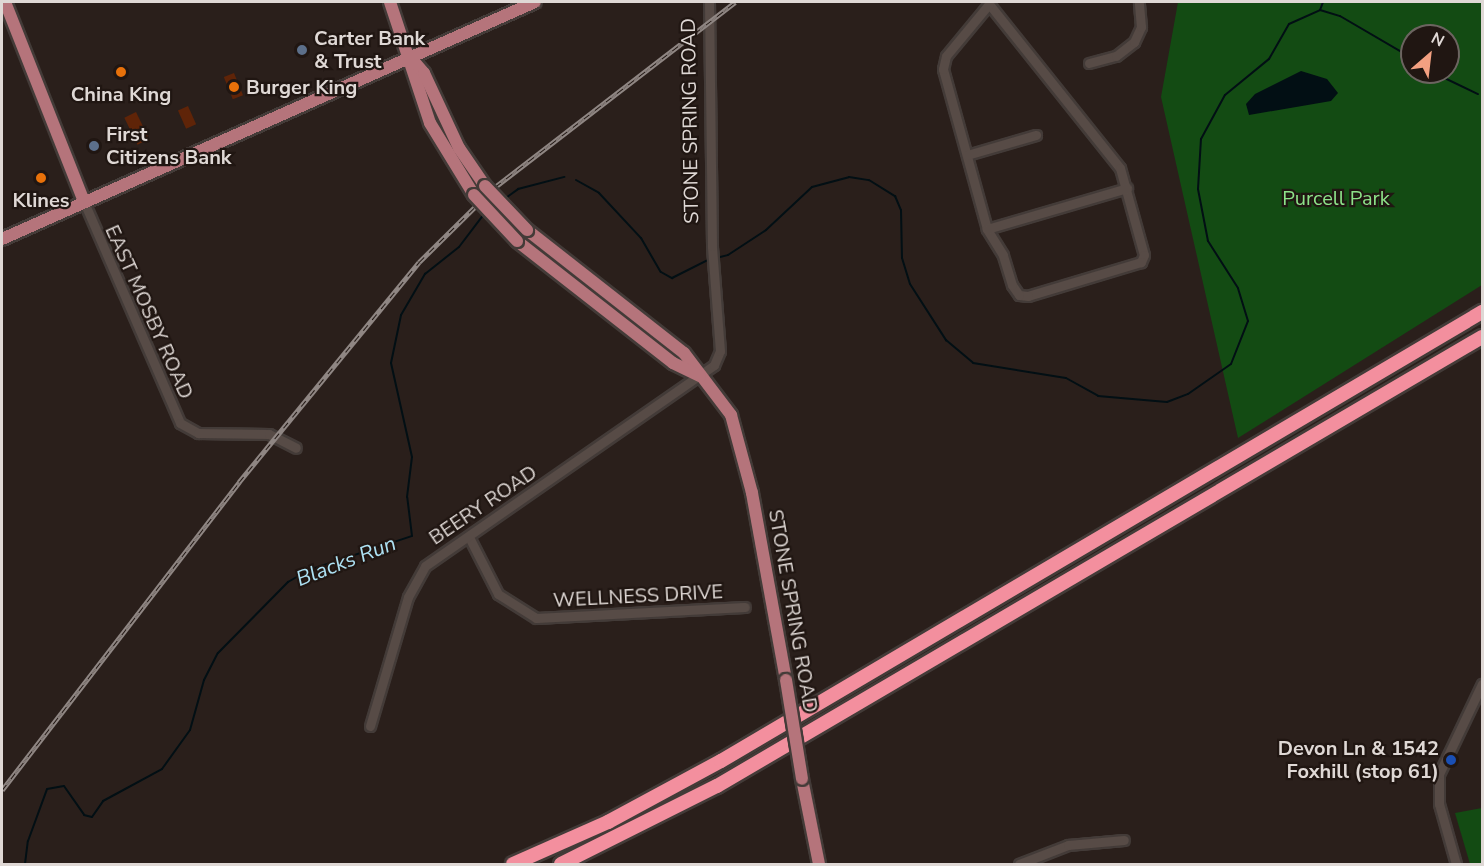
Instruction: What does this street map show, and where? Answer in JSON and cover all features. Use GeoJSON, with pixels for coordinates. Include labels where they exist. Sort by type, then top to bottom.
{"type":"FeatureCollection","features":[{"type":"Feature","properties":{"kind":"highway"},"geometry":{"type":"LineString","coordinates":[[513,864],[608,822],[714,765],[1482,312]]}},
{"type":"Feature","properties":{"kind":"highway"},"geometry":{"type":"LineString","coordinates":[[561,864],[717,786],[1482,337]]}},
{"type":"Feature","properties":{"kind":"main road"},"geometry":{"type":"LineString","coordinates":[[5,2],[84,202]]}},
{"type":"Feature","properties":{"kind":"main road","name":"STONE SPRING ROAD"},"geometry":{"type":"LineString","coordinates":[[390,2],[411,58],[412,77],[430,123],[474,195],[518,241],[673,363],[701,376]]}},
{"type":"Feature","properties":{"kind":"main road"},"geometry":{"type":"LineString","coordinates":[[2,239],[535,2]]}},
{"type":"Feature","properties":{"kind":"main road","name":"STONE SPRING ROAD"},"geometry":{"type":"LineString","coordinates":[[411,58],[424,73],[459,148],[485,186],[527,230],[684,353],[726,407],[739,435],[819,864]]}},
{"type":"Feature","properties":{"kind":"street","name":"STONE SPRING ROAD"},"geometry":{"type":"LineString","coordinates":[[701,376],[720,351],[712,246],[708,2]]}},
{"type":"Feature","properties":{"kind":"street"},"geometry":{"type":"LineString","coordinates":[[1089,63],[1116,56],[1134,42],[1141,27],[1139,2]]}},
{"type":"Feature","properties":{"kind":"street"},"geometry":{"type":"LineString","coordinates":[[989,3],[1120,168],[1144,255],[1131,267],[1019,295],[987,229],[943,65],[989,3]]}},
{"type":"Feature","properties":{"kind":"street"},"geometry":{"type":"LineString","coordinates":[[967,155],[1036,135]]}},
{"type":"Feature","properties":{"kind":"street"},"geometry":{"type":"LineString","coordinates":[[987,229],[1127,188]]}},
{"type":"Feature","properties":{"kind":"street","name":"EAST MOSBY ROAD"},"geometry":{"type":"LineString","coordinates":[[84,202],[180,423],[198,433],[269,434],[296,448]]}},
{"type":"Feature","properties":{"kind":"street","name":"BEERY ROAD"},"geometry":{"type":"LineString","coordinates":[[370,726],[416,579],[431,561],[701,376]]}},
{"type":"Feature","properties":{"kind":"street","name":"WELLNESS DRIVE"},"geometry":{"type":"LineString","coordinates":[[469,537],[498,594],[536,618],[745,607]]}},
{"type":"Feature","properties":{"kind":"street"},"geometry":{"type":"LineString","coordinates":[[1456,864],[1439,804],[1439,774],[1482,684]]}},
{"type":"Feature","properties":{"kind":"street"},"geometry":{"type":"LineString","coordinates":[[1019,864],[1068,845],[1124,840]]}},
{"type":"Feature","properties":{"kind":"green space","name":"Purcell Park"},"geometry":{"type":"Polygon","coordinates":[[[1178,2],[1482,2],[1482,285],[1238,438],[1161,97],[1178,2]]]}},
{"type":"Feature","properties":{"kind":"green space"},"geometry":{"type":"Polygon","coordinates":[[[1482,808],[1482,864],[1470,864],[1455,813],[1482,808]]]}},
{"type":"Feature","properties":{"kind":"shaded area"},"geometry":{"type":"Polygon","coordinates":[[[1301,71],[1327,79],[1338,93],[1331,101],[1249,115],[1246,104],[1255,94],[1301,71]]]}},
{"type":"Feature","properties":{"kind":"building","name":"Burger King"},"geometry":{"type":"Polygon","coordinates":[[[234,73],[243,95],[233,99],[224,77],[234,73]]]}},
{"type":"Feature","properties":{"kind":"building"},"geometry":{"type":"Polygon","coordinates":[[[188,106],[196,124],[186,129],[178,110],[188,106]]]}},
{"type":"Feature","properties":{"kind":"building"},"geometry":{"type":"Polygon","coordinates":[[[136,112],[149,139],[137,145],[124,118],[136,112]]]}},
{"type":"Feature","properties":{"kind":"waterway","name":"Blacks Run"},"geometry":{"type":"LineString","coordinates":[[716,258],[728,255],[766,230],[812,187],[849,177],[869,180],[895,196],[901,210],[902,258],[910,284],[946,340],[973,363],[1066,378],[1098,396],[1167,402],[1188,394],[1231,364],[1248,321],[1238,288],[1208,241],[1198,189],[1201,139],[1225,95],[1269,59],[1289,24],[1320,10],[1323,2]]}},
{"type":"Feature","properties":{"kind":"waterway"},"geometry":{"type":"LineString","coordinates":[[1320,10],[1340,16],[1400,51]]}},
{"type":"Feature","properties":{"kind":"waterway"},"geometry":{"type":"LineString","coordinates":[[1457,84],[1478,94]]}},
{"type":"Feature","properties":{"kind":"waterway","name":"Blacks Run"},"geometry":{"type":"LineString","coordinates":[[503,200],[518,189],[564,177]]}},
{"type":"Feature","properties":{"kind":"waterway","name":"Blacks Run"},"geometry":{"type":"LineString","coordinates":[[576,180],[599,193],[641,238],[661,272],[672,278],[710,259]]}},
{"type":"Feature","properties":{"kind":"waterway","name":"Blacks Run"},"geometry":{"type":"LineString","coordinates":[[25,864],[28,841],[47,789],[64,786],[84,815],[92,817],[103,801],[162,769],[190,730],[204,680],[218,653],[288,582],[309,570],[412,536],[407,497],[412,457],[391,363],[401,315],[425,274],[459,247],[484,214]]}},
{"type":"Feature","properties":{"kind":"railway"},"geometry":{"type":"LineString","coordinates":[[2,790],[239,482],[419,262],[495,187],[735,2]]}},
{"type":"Feature","properties":{"kind":"place","name":"Carter Bank & Trust"},"geometry":{"type":"Point","coordinates":[302,50]}},
{"type":"Feature","properties":{"kind":"place","name":"China King"},"geometry":{"type":"Point","coordinates":[121,72]}},
{"type":"Feature","properties":{"kind":"place","name":"Burger King"},"geometry":{"type":"Point","coordinates":[234,87]}},
{"type":"Feature","properties":{"kind":"place","name":"First Citizens Bank"},"geometry":{"type":"Point","coordinates":[94,146]}},
{"type":"Feature","properties":{"kind":"place","name":"Klines"},"geometry":{"type":"Point","coordinates":[41,178]}},
{"type":"Feature","properties":{"kind":"place","name":"Devon Ln & 1542 Foxhill (stop 61)"},"geometry":{"type":"Point","coordinates":[1451,760]}}]}
